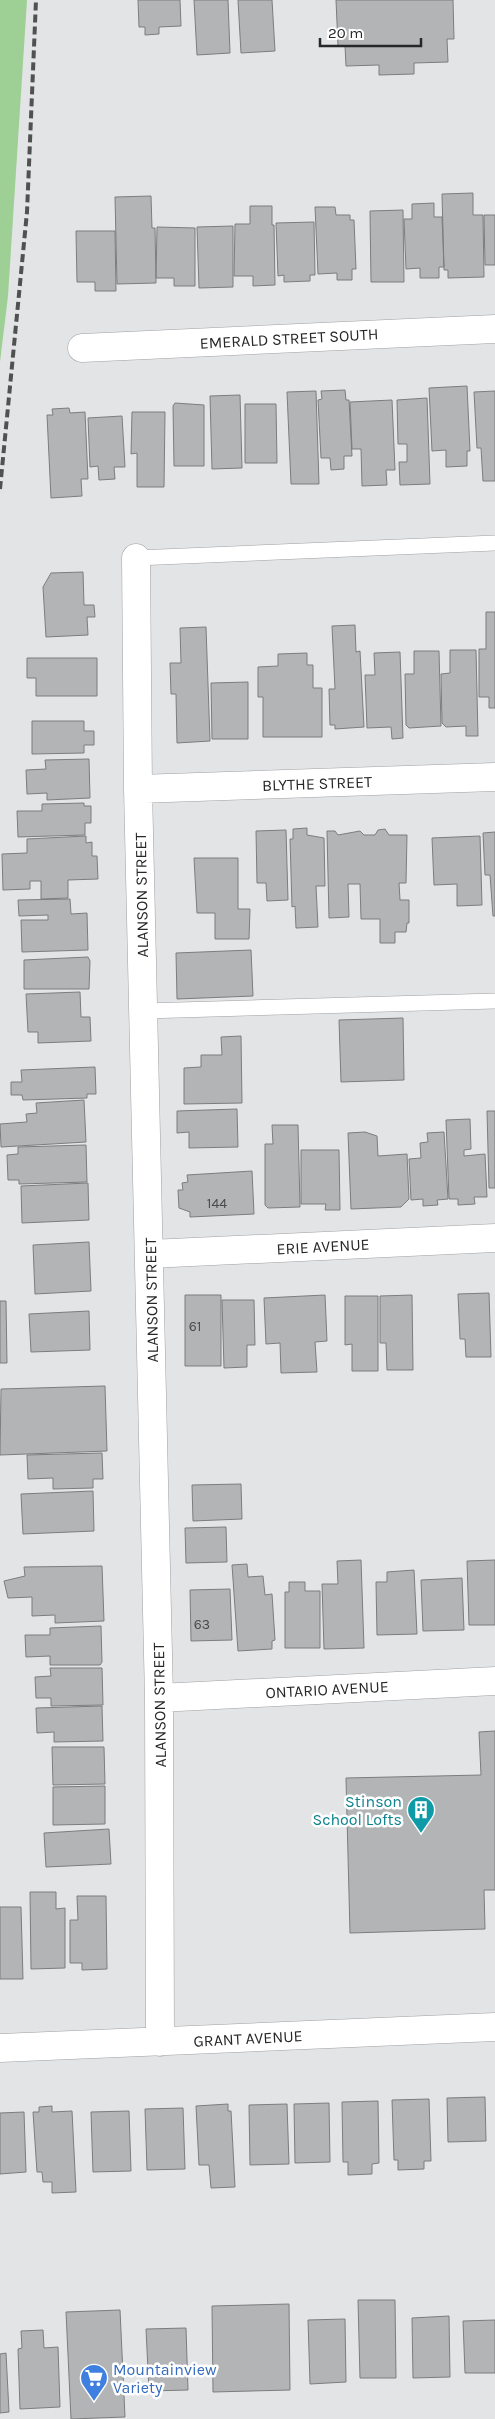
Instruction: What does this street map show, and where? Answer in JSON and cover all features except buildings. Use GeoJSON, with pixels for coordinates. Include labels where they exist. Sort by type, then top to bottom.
{"type":"FeatureCollection","features":[{"type":"Feature","properties":{"kind":"street","name":"EMERALD STREET SOUTH"},"geometry":{"type":"LineString","coordinates":[[82,348],[495,329]]}},
{"type":"Feature","properties":{"kind":"street","name":"ALANSON STREET"},"geometry":{"type":"LineString","coordinates":[[136,558],[138,789],[159,1698],[160,2042]]}},
{"type":"Feature","properties":{"kind":"street","name":"BLYTHE STREET"},"geometry":{"type":"LineString","coordinates":[[138,789],[495,777]]}},
{"type":"Feature","properties":{"kind":"street","name":"ERIE AVENUE"},"geometry":{"type":"LineString","coordinates":[[150,1254],[495,1238]]}},
{"type":"Feature","properties":{"kind":"street","name":"ONTARIO AVENUE"},"geometry":{"type":"LineString","coordinates":[[159,1698],[495,1681]]}},
{"type":"Feature","properties":{"kind":"street","name":"GRANT AVENUE"},"geometry":{"type":"LineString","coordinates":[[0,2048],[495,2026]]}},
{"type":"Feature","properties":{"kind":"lane"},"geometry":{"type":"LineString","coordinates":[[136,558],[495,543]]}},
{"type":"Feature","properties":{"kind":"lane"},"geometry":{"type":"LineString","coordinates":[[144,1011],[495,1001]]}},
{"type":"Feature","properties":{"kind":"green space"},"geometry":{"type":"Polygon","coordinates":[[[0,0],[27,0],[8,296],[0,362],[0,0]]]}},
{"type":"Feature","properties":{"kind":"railway"},"geometry":{"type":"LineString","coordinates":[[0,489],[27,212],[36,0]]}},
{"type":"Feature","properties":{"kind":"place","name":"Stinson School Lofts"},"geometry":{"type":"Point","coordinates":[421,1834]}},
{"type":"Feature","properties":{"kind":"place","name":"Mountainview Variety"},"geometry":{"type":"Point","coordinates":[94,2402]}}]}
